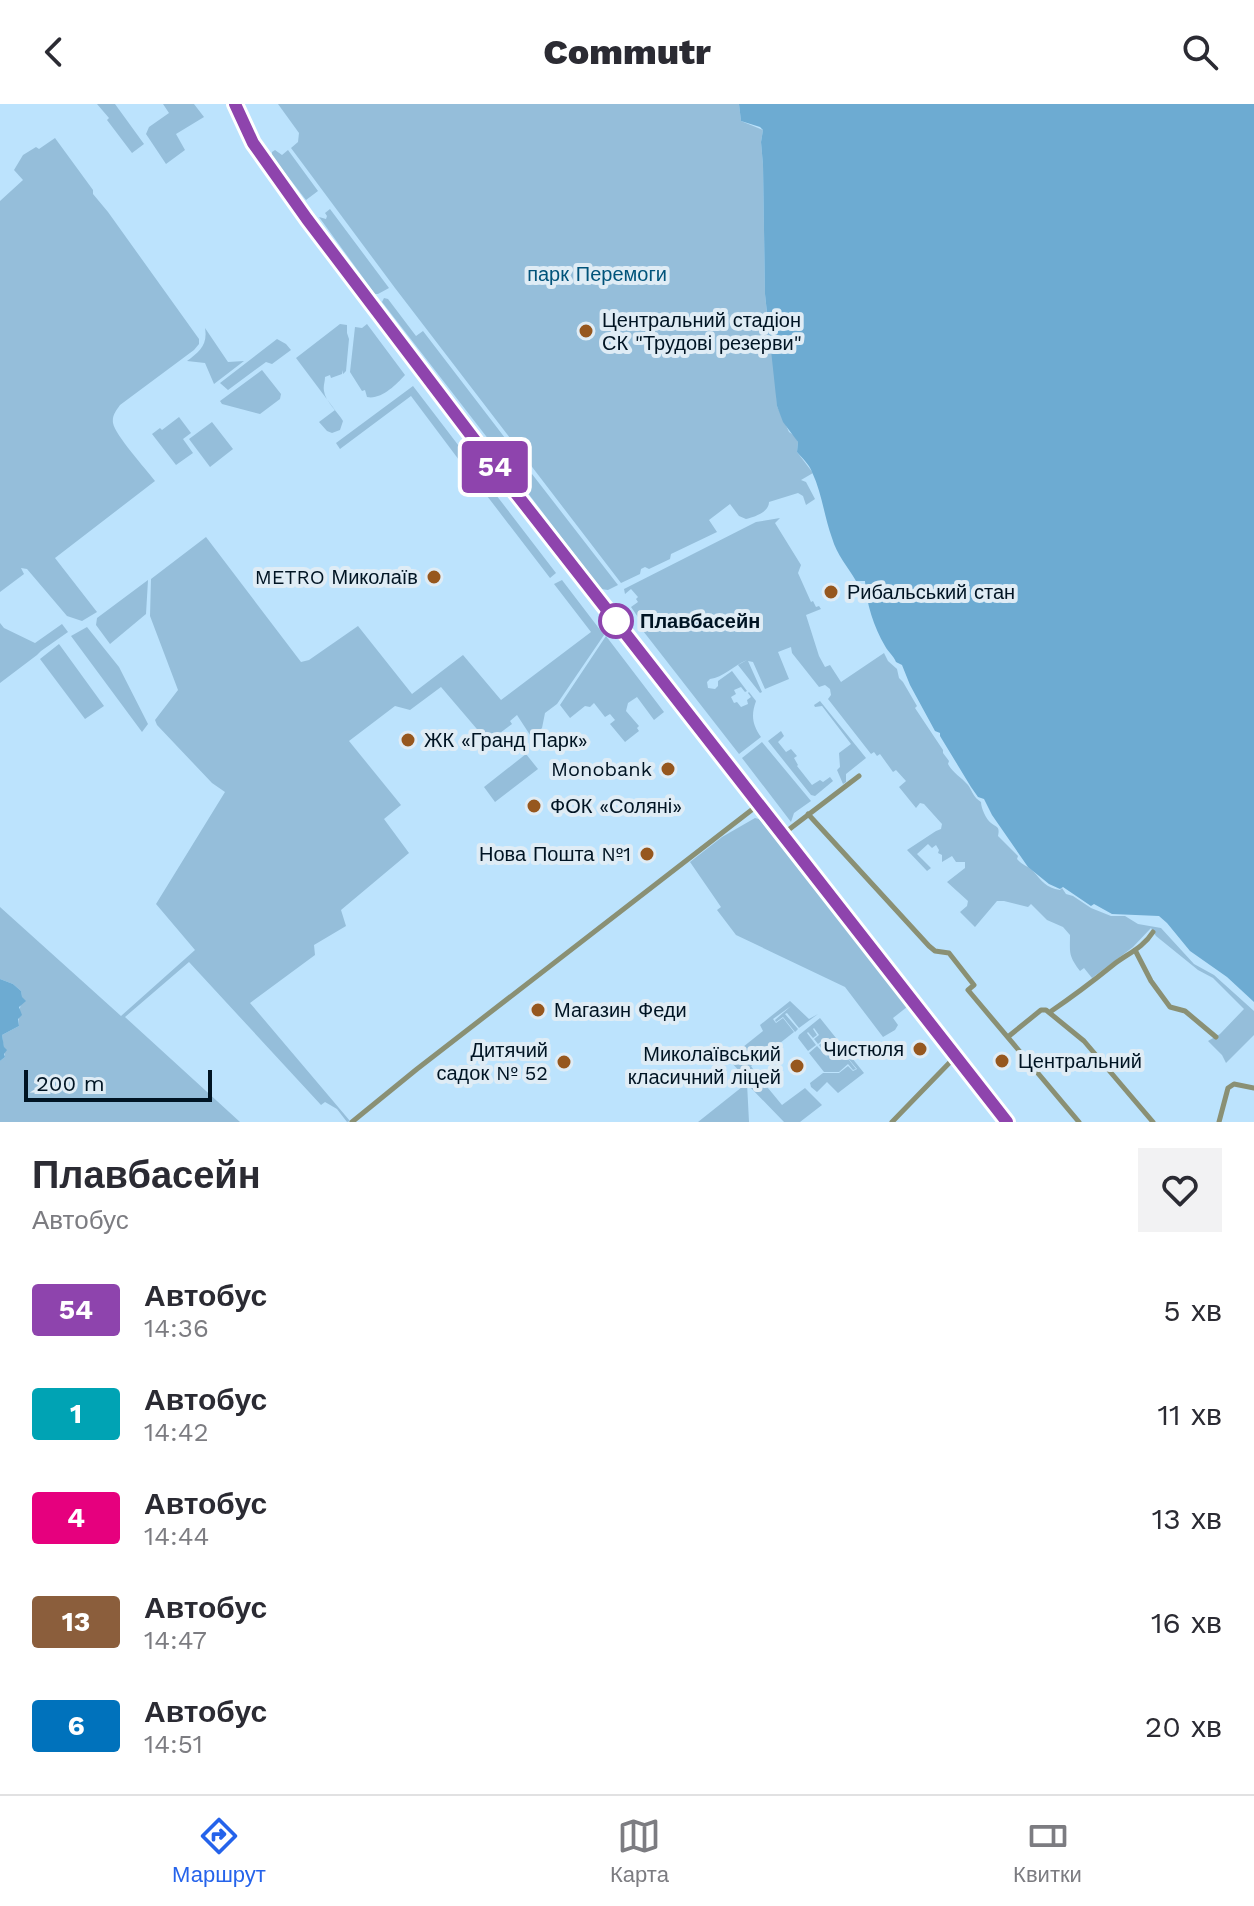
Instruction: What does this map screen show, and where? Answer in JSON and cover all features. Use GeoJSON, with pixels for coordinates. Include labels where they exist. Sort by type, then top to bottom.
{"type":"FeatureCollection","features":[{"type":"Feature","properties":{"kind":"highway"},"geometry":{"type":"LineString","coordinates":[[235,104],[253,143],[307,219],[486,455],[1007,1122]]}},
{"type":"Feature","properties":{"kind":"street"},"geometry":{"type":"LineString","coordinates":[[782,834],[859,776]]}},
{"type":"Feature","properties":{"kind":"street"},"geometry":{"type":"LineString","coordinates":[[352,1122],[759,804]]}},
{"type":"Feature","properties":{"kind":"street"},"geometry":{"type":"LineString","coordinates":[[808,814],[929,946],[935,951],[949,953],[974,985],[968,990],[1079,1122]]}},
{"type":"Feature","properties":{"kind":"street"},"geometry":{"type":"LineString","coordinates":[[1050,1012],[1149,940],[1153,932]]}},
{"type":"Feature","properties":{"kind":"street"},"geometry":{"type":"LineString","coordinates":[[1135,950],[1151,981],[1170,1007],[1185,1011],[1216,1037]]}},
{"type":"Feature","properties":{"kind":"street"},"geometry":{"type":"LineString","coordinates":[[1009,1036],[1041,1010],[1050,1012],[1084,1041],[1153,1122]]}},
{"type":"Feature","properties":{"kind":"street"},"geometry":{"type":"LineString","coordinates":[[892,1122],[956,1056]]}},
{"type":"Feature","properties":{"kind":"street"},"geometry":{"type":"LineString","coordinates":[[1219,1122],[1228,1088],[1234,1084],[1254,1088]]}},
{"type":"Feature","properties":{"kind":"green space"},"geometry":{"type":"Polygon","coordinates":[[[97,104],[115,104],[144,144],[132,153],[97,104]]]}},
{"type":"Feature","properties":{"kind":"green space"},"geometry":{"type":"Polygon","coordinates":[[[163,104],[194,104],[204,117],[176,134],[185,150],[166,164],[146,134],[149,127],[169,113],[163,104]]]}},
{"type":"Feature","properties":{"kind":"green space","name":"парк Перемоги"},"geometry":{"type":"Polygon","coordinates":[[[278,104],[739,104],[741,121],[763,130],[765,294],[777,406],[789,432],[798,442],[797,452],[813,473],[801,480],[806,482],[815,499],[806,505],[803,496],[798,493],[769,502],[764,511],[746,519],[739,516],[730,504],[709,520],[717,532],[671,554],[670,559],[649,569],[641,569],[640,574],[621,583],[291,148],[298,142],[299,133],[278,104]]]}},
{"type":"Feature","properties":{"kind":"green space"},"geometry":{"type":"Polygon","coordinates":[[[55,138],[199,339],[194,350],[120,405],[114,415],[113,423],[119,435],[155,481],[55,558],[97,612],[82,621],[67,616],[27,569],[21,568],[24,574],[0,592],[0,201],[23,180],[14,170],[23,155],[55,138]]]}},
{"type":"Feature","properties":{"kind":"green space"},"geometry":{"type":"Polygon","coordinates":[[[275,150],[282,155],[288,150],[318,191],[306,200],[272,156],[275,150]]]}},
{"type":"Feature","properties":{"kind":"green space"},"geometry":{"type":"Polygon","coordinates":[[[330,209],[389,288],[375,294],[319,217],[326,219],[325,213],[330,209]]]}},
{"type":"Feature","properties":{"kind":"green space"},"geometry":{"type":"Polygon","coordinates":[[[384,298],[388,299],[416,336],[423,331],[515,451],[503,458],[382,302],[384,298]]]}},
{"type":"Feature","properties":{"kind":"green space"},"geometry":{"type":"Polygon","coordinates":[[[340,324],[347,325],[346,371],[343,374],[342,370],[342,374],[331,378],[330,375],[325,377],[324,389],[328,400],[296,358],[340,324]]]}},
{"type":"Feature","properties":{"kind":"green space"},"geometry":{"type":"Polygon","coordinates":[[[367,324],[405,375],[388,391],[372,397],[367,397],[350,372],[355,327],[362,328],[367,324]]]}},
{"type":"Feature","properties":{"kind":"green space"},"geometry":{"type":"Polygon","coordinates":[[[205,328],[228,362],[244,361],[214,384],[205,363],[187,361],[204,344],[205,328]]]}},
{"type":"Feature","properties":{"kind":"green space"},"geometry":{"type":"Polygon","coordinates":[[[277,339],[291,350],[272,364],[266,362],[228,390],[220,383],[277,339]]]}},
{"type":"Feature","properties":{"kind":"green space"},"geometry":{"type":"Polygon","coordinates":[[[262,370],[281,394],[280,399],[260,414],[222,404],[220,401],[262,370]]]}},
{"type":"Feature","properties":{"kind":"green space"},"geometry":{"type":"Polygon","coordinates":[[[413,386],[465,454],[459,460],[411,396],[340,449],[336,443],[413,386]]]}},
{"type":"Feature","properties":{"kind":"green space"},"geometry":{"type":"Polygon","coordinates":[[[335,410],[343,421],[340,430],[332,433],[319,422],[335,410]]]}},
{"type":"Feature","properties":{"kind":"green space"},"geometry":{"type":"Polygon","coordinates":[[[179,417],[191,433],[183,439],[193,453],[176,465],[152,434],[179,417]]]}},
{"type":"Feature","properties":{"kind":"green space"},"geometry":{"type":"Polygon","coordinates":[[[212,422],[233,449],[210,467],[189,439],[212,422]]]}},
{"type":"Feature","properties":{"kind":"green space"},"geometry":{"type":"Polygon","coordinates":[[[508,461],[520,477],[523,475],[526,479],[532,474],[618,585],[608,590],[601,589],[505,463],[508,461]]]}},
{"type":"Feature","properties":{"kind":"green space"},"geometry":{"type":"Polygon","coordinates":[[[490,487],[556,573],[550,578],[484,492],[490,487]]]}},
{"type":"Feature","properties":{"kind":"green space"},"geometry":{"type":"Polygon","coordinates":[[[780,518],[775,523],[801,565],[798,573],[811,602],[821,609],[806,615],[825,667],[830,665],[841,682],[884,653],[897,669],[899,678],[917,706],[915,708],[943,750],[948,764],[981,802],[987,819],[998,829],[998,836],[1018,856],[1019,861],[1048,886],[1062,888],[1066,894],[1091,908],[1111,916],[1125,916],[1138,924],[1161,928],[1194,964],[1214,975],[1254,1011],[1254,1035],[1226,1063],[1208,1041],[1220,1034],[1244,1009],[1213,978],[1198,970],[1156,936],[1151,928],[1133,947],[1092,978],[1084,968],[1080,971],[1073,961],[1070,935],[1063,927],[1047,920],[1031,904],[1028,907],[997,901],[975,927],[960,912],[968,901],[947,882],[965,868],[965,862],[956,862],[952,856],[942,862],[936,845],[932,848],[928,844],[917,854],[931,868],[927,871],[907,850],[941,829],[942,824],[924,804],[920,803],[916,808],[899,787],[906,781],[896,770],[893,772],[880,754],[871,754],[828,699],[830,689],[825,685],[819,687],[792,653],[791,647],[778,652],[789,679],[765,689],[753,662],[748,661],[760,693],[738,665],[707,682],[708,688],[715,689],[718,681],[732,671],[747,691],[741,687],[734,690],[736,694],[731,697],[734,703],[741,707],[748,704],[747,700],[751,697],[749,692],[756,701],[753,719],[761,737],[739,754],[640,627],[642,623],[631,607],[638,602],[638,597],[631,589],[625,594],[624,589],[756,522],[780,518]]]}},
{"type":"Feature","properties":{"kind":"green space"},"geometry":{"type":"Polygon","coordinates":[[[206,537],[301,662],[309,660],[358,626],[412,694],[463,655],[501,700],[591,632],[554,584],[562,580],[604,635],[557,704],[545,713],[542,728],[532,738],[517,715],[510,721],[512,724],[488,742],[441,687],[410,710],[395,706],[349,741],[401,805],[384,819],[409,853],[341,910],[346,926],[314,945],[315,955],[250,1003],[350,1121],[347,1122],[337,1109],[325,1102],[321,1105],[189,962],[125,1017],[240,1122],[0,1122],[0,1061],[5,1057],[2,1035],[19,1026],[21,991],[0,979],[0,907],[121,1016],[195,950],[156,904],[225,792],[212,783],[157,725],[155,720],[178,690],[150,616],[151,579],[206,537]]]}},
{"type":"Feature","properties":{"kind":"green space"},"geometry":{"type":"Polygon","coordinates":[[[148,580],[146,614],[110,644],[96,625],[97,618],[148,580]]]}},
{"type":"Feature","properties":{"kind":"green space"},"geometry":{"type":"Polygon","coordinates":[[[0,623],[35,643],[62,624],[68,632],[0,683],[0,623]]]}},
{"type":"Feature","properties":{"kind":"green space"},"geometry":{"type":"Polygon","coordinates":[[[87,627],[119,667],[148,724],[142,732],[71,636],[87,627]]]}},
{"type":"Feature","properties":{"kind":"green space"},"geometry":{"type":"Polygon","coordinates":[[[606,636],[664,712],[654,720],[637,697],[628,703],[626,711],[639,726],[639,731],[625,742],[610,724],[615,720],[610,714],[605,717],[594,703],[570,718],[560,705],[606,636]]]}},
{"type":"Feature","properties":{"kind":"green space"},"geometry":{"type":"Polygon","coordinates":[[[59,644],[104,706],[85,719],[40,659],[59,644]]]}},
{"type":"Feature","properties":{"kind":"green space"},"geometry":{"type":"Polygon","coordinates":[[[820,701],[866,758],[846,774],[843,784],[837,770],[840,767],[839,753],[851,744],[822,706],[815,707],[820,701]]]}},
{"type":"Feature","properties":{"kind":"green space"},"geometry":{"type":"Polygon","coordinates":[[[781,731],[784,736],[778,742],[786,752],[791,749],[797,756],[794,758],[797,766],[812,785],[830,777],[833,781],[815,796],[768,741],[781,731]]]}},
{"type":"Feature","properties":{"kind":"green space"},"geometry":{"type":"Polygon","coordinates":[[[762,742],[811,801],[794,813],[791,822],[742,758],[762,742]]]}},
{"type":"Feature","properties":{"kind":"green space"},"geometry":{"type":"Polygon","coordinates":[[[526,754],[538,769],[495,802],[484,787],[526,754]]]}},
{"type":"Feature","properties":{"kind":"green space"},"geometry":{"type":"Polygon","coordinates":[[[755,818],[759,819],[907,1007],[893,1018],[898,1025],[895,1030],[883,1037],[845,987],[736,935],[717,910],[721,907],[690,862],[722,837],[755,818]]]}},
{"type":"Feature","properties":{"kind":"green space"},"geometry":{"type":"Polygon","coordinates":[[[790,1001],[809,1019],[818,1014],[799,1028],[785,1014],[798,1029],[795,1032],[783,1017],[775,1020],[791,1006],[773,1019],[776,1023],[783,1018],[794,1032],[751,1066],[757,1075],[745,1077],[728,1059],[763,1031],[760,1025],[790,1001]]]}},
{"type":"Feature","properties":{"kind":"green space"},"geometry":{"type":"Polygon","coordinates":[[[820,1018],[864,1073],[838,1093],[827,1082],[817,1092],[810,1083],[823,1073],[839,1073],[848,1066],[853,1071],[857,1069],[842,1051],[856,1069],[853,1070],[848,1064],[839,1072],[824,1072],[809,1053],[817,1046],[828,1058],[819,1045],[823,1042],[834,1053],[823,1040],[818,1044],[814,1039],[819,1035],[814,1028],[817,1035],[813,1038],[807,1033],[816,1045],[808,1051],[798,1038],[820,1018]]]}},
{"type":"Feature","properties":{"kind":"green space"},"geometry":{"type":"Polygon","coordinates":[[[758,1076],[782,1105],[805,1088],[822,1105],[800,1122],[784,1122],[749,1086],[747,1079],[758,1076]]]}},
{"type":"Feature","properties":{"kind":"green space"},"geometry":{"type":"Polygon","coordinates":[[[747,1083],[749,1122],[698,1122],[747,1083]]]}},
{"type":"Feature","properties":{"kind":"shaded area"},"geometry":{"type":"Polygon","coordinates":[[[739,104],[1254,104],[1254,1002],[1227,977],[1190,951],[1159,916],[1112,914],[1094,904],[1091,906],[1063,887],[1060,889],[1049,884],[1028,867],[984,799],[978,797],[971,787],[940,733],[935,731],[902,665],[896,662],[885,646],[871,615],[865,581],[856,581],[837,550],[815,480],[809,466],[797,452],[798,442],[783,422],[777,406],[765,294],[763,130],[741,121],[739,104]]]}},
{"type":"Feature","properties":{"kind":"shaded area"},"geometry":{"type":"Polygon","coordinates":[[[0,979],[13,984],[26,1001],[19,1007],[22,1015],[18,1019],[19,1026],[2,1035],[7,1050],[0,1061],[0,979]]]}},
{"type":"Feature","properties":{"kind":"bus line","name":"54"},"geometry":{"type":"LineString","coordinates":[[235,104],[263,159],[307,219],[486,455],[1007,1122]]}},
{"type":"Feature","properties":{"kind":"place","name":"Центральний стадіон СК \"Трудові резерви\""},"geometry":{"type":"Point","coordinates":[586,331]}},
{"type":"Feature","properties":{"kind":"place","name":"METRO Миколаїв"},"geometry":{"type":"Point","coordinates":[434,577]}},
{"type":"Feature","properties":{"kind":"place","name":"Рибальський стан"},"geometry":{"type":"Point","coordinates":[831,592]}},
{"type":"Feature","properties":{"kind":"place","name":"Плавбасейн"},"geometry":{"type":"Point","coordinates":[616,621]}},
{"type":"Feature","properties":{"kind":"place","name":"ЖК «Гранд Парк»"},"geometry":{"type":"Point","coordinates":[408,740]}},
{"type":"Feature","properties":{"kind":"place","name":"Monobank"},"geometry":{"type":"Point","coordinates":[668,769]}},
{"type":"Feature","properties":{"kind":"place","name":"ФОК «Соляні»"},"geometry":{"type":"Point","coordinates":[534,806]}},
{"type":"Feature","properties":{"kind":"place","name":"Нова Пошта №1"},"geometry":{"type":"Point","coordinates":[647,854]}},
{"type":"Feature","properties":{"kind":"place","name":"Магазин Феди"},"geometry":{"type":"Point","coordinates":[538,1010]}},
{"type":"Feature","properties":{"kind":"place","name":"Чистюля"},"geometry":{"type":"Point","coordinates":[920,1049]}},
{"type":"Feature","properties":{"kind":"place","name":"Центральний"},"geometry":{"type":"Point","coordinates":[1002,1061]}},
{"type":"Feature","properties":{"kind":"place","name":"Дитячий садок № 52"},"geometry":{"type":"Point","coordinates":[564,1062]}},
{"type":"Feature","properties":{"kind":"place","name":"Миколаївський класичний ліцей"},"geometry":{"type":"Point","coordinates":[797,1066]}}]}
